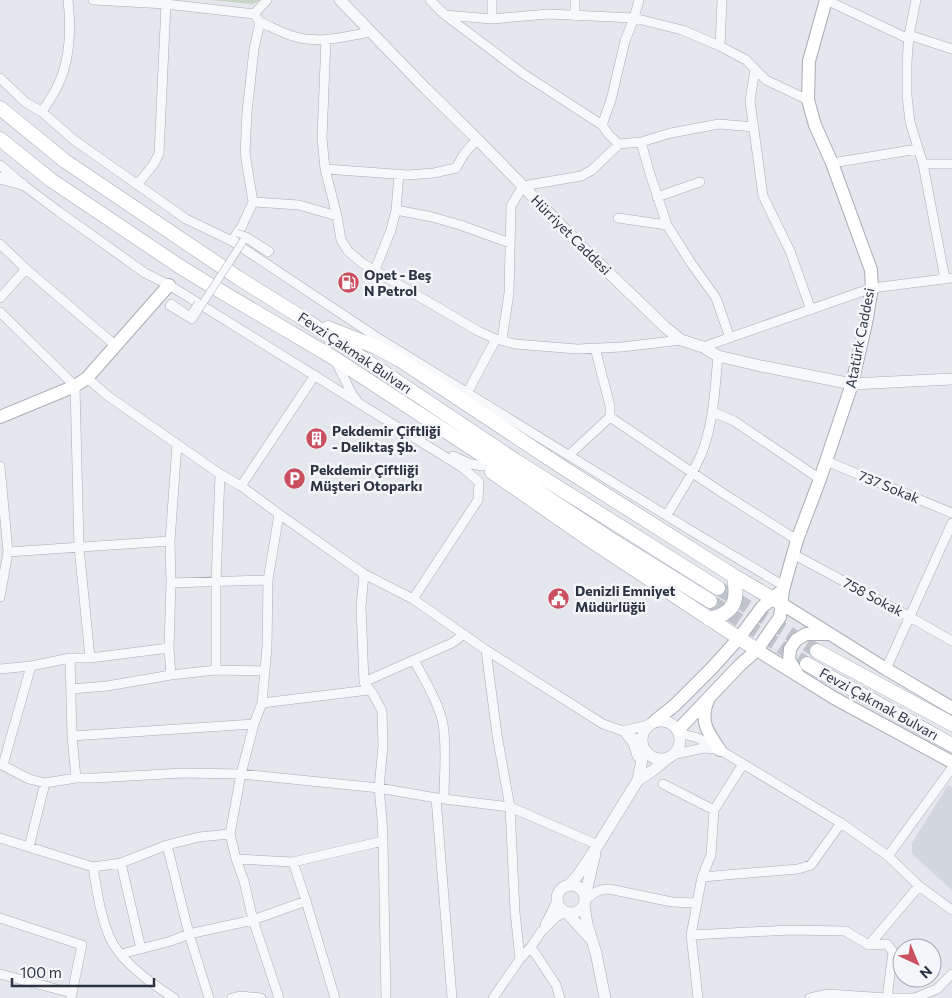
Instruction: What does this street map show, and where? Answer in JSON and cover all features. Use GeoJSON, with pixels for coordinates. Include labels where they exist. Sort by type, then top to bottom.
{"type":"FeatureCollection","features":[{"type":"Feature","properties":{"kind":"main road","name":"Atatürk Caddesi"},"geometry":{"type":"LineString","coordinates":[[679,731],[710,696],[756,650],[780,617],[781,594],[797,540],[852,384],[866,323],[872,288],[871,270],[832,163],[815,125],[808,100],[809,61],[826,0]]}},
{"type":"Feature","properties":{"kind":"main road","name":"Fevzi Çakmak Bulvarı"},"geometry":{"type":"LineString","coordinates":[[0,108],[65,161],[240,278],[516,461],[718,588]]}},
{"type":"Feature","properties":{"kind":"main road","name":"Fevzi Çakmak Bulvarı"},"geometry":{"type":"LineString","coordinates":[[0,139],[51,180],[171,260],[334,358],[609,538],[710,601]]}},
{"type":"Feature","properties":{"kind":"main road"},"geometry":{"type":"LineString","coordinates":[[0,417],[75,386],[87,378],[169,285]]}},
{"type":"Feature","properties":{"kind":"main road"},"geometry":{"type":"LineString","coordinates":[[301,317],[376,347],[400,360],[562,467],[734,576],[781,594],[832,634],[952,708]]}},
{"type":"Feature","properties":{"kind":"main road"},"geometry":{"type":"LineString","coordinates":[[334,358],[358,382],[756,650],[834,698],[952,762]]}},
{"type":"Feature","properties":{"kind":"main road"},"geometry":{"type":"LineString","coordinates":[[709,619],[729,612],[733,606],[736,593],[734,576]]}},
{"type":"Feature","properties":{"kind":"main road"},"geometry":{"type":"LineString","coordinates":[[651,723],[674,705],[727,652],[762,607],[781,594]]}},
{"type":"Feature","properties":{"kind":"main road"},"geometry":{"type":"LineString","coordinates":[[803,679],[789,660],[789,652],[792,645],[806,634],[832,634]]}},
{"type":"Feature","properties":{"kind":"main road","name":"Fevzi Çakmak Bulvarı"},"geometry":{"type":"LineString","coordinates":[[817,651],[952,724]]}},
{"type":"Feature","properties":{"kind":"main road","name":"Fevzi Çakmak Bulvarı"},"geometry":{"type":"LineString","coordinates":[[806,664],[952,745]]}},
{"type":"Feature","properties":{"kind":"main road"},"geometry":{"type":"LineString","coordinates":[[710,696],[704,712],[705,723],[709,735],[720,750]]}},
{"type":"Feature","properties":{"kind":"street"},"geometry":{"type":"LineString","coordinates":[[42,112],[59,84],[67,59],[70,16],[68,0]]}},
{"type":"Feature","properties":{"kind":"street"},"geometry":{"type":"LineString","coordinates":[[93,0],[166,4],[254,14],[260,22],[297,38],[326,39],[370,32]]}},
{"type":"Feature","properties":{"kind":"street"},"geometry":{"type":"LineString","coordinates":[[254,14],[267,0]]}},
{"type":"Feature","properties":{"kind":"street","name":"Hürriyet Caddesi"},"geometry":{"type":"LineString","coordinates":[[340,0],[582,247],[681,340],[703,347],[718,356],[852,384],[952,379]]}},
{"type":"Feature","properties":{"kind":"street"},"geometry":{"type":"LineString","coordinates":[[430,0],[445,15],[522,73],[602,125],[619,144]]}},
{"type":"Feature","properties":{"kind":"street"},"geometry":{"type":"LineString","coordinates":[[492,0],[492,19]]}},
{"type":"Feature","properties":{"kind":"street"},"geometry":{"type":"LineString","coordinates":[[575,0],[575,16]]}},
{"type":"Feature","properties":{"kind":"street"},"geometry":{"type":"LineString","coordinates":[[602,125],[611,100],[625,41],[639,0]]}},
{"type":"Feature","properties":{"kind":"street"},"geometry":{"type":"LineString","coordinates":[[720,46],[722,0]]}},
{"type":"Feature","properties":{"kind":"street"},"geometry":{"type":"LineString","coordinates":[[826,0],[909,37],[952,49]]}},
{"type":"Feature","properties":{"kind":"street"},"geometry":{"type":"LineString","coordinates":[[703,347],[872,288],[949,279],[923,164],[910,122],[907,96],[907,62],[909,37],[916,0]]}},
{"type":"Feature","properties":{"kind":"street"},"geometry":{"type":"LineString","coordinates":[[137,184],[153,165],[159,154],[166,4]]}},
{"type":"Feature","properties":{"kind":"street"},"geometry":{"type":"LineString","coordinates":[[445,15],[492,19],[548,14],[634,18],[682,30],[720,46],[746,60],[766,80],[808,100]]}},
{"type":"Feature","properties":{"kind":"street"},"geometry":{"type":"LineString","coordinates":[[235,237],[253,202],[244,153],[254,49],[260,22]]}},
{"type":"Feature","properties":{"kind":"street"},"geometry":{"type":"LineString","coordinates":[[326,39],[322,138],[325,170],[338,216],[342,240],[348,251],[362,263],[478,331],[499,340],[515,344],[576,349],[622,347],[681,340]]}},
{"type":"Feature","properties":{"kind":"street"},"geometry":{"type":"LineString","coordinates":[[755,69],[750,101],[763,196],[773,220],[790,250],[811,310]]}},
{"type":"Feature","properties":{"kind":"street"},"geometry":{"type":"LineString","coordinates":[[0,78],[25,102],[42,112],[74,140],[186,219],[235,237],[375,336],[666,515],[781,594]]}},
{"type":"Feature","properties":{"kind":"street"},"geometry":{"type":"LineString","coordinates":[[467,393],[499,340],[509,294],[512,206],[523,186],[581,176],[592,170],[619,144],[641,142],[671,133],[719,124],[754,126]]}},
{"type":"Feature","properties":{"kind":"street"},"geometry":{"type":"LineString","coordinates":[[325,170],[399,174],[434,173],[456,168],[464,154],[477,139]]}},
{"type":"Feature","properties":{"kind":"street"},"geometry":{"type":"LineString","coordinates":[[641,142],[667,225],[716,298],[730,338]]}},
{"type":"Feature","properties":{"kind":"street"},"geometry":{"type":"LineString","coordinates":[[832,163],[918,149]]}},
{"type":"Feature","properties":{"kind":"street"},"geometry":{"type":"LineString","coordinates":[[923,164],[952,164]]}},
{"type":"Feature","properties":{"kind":"street"},"geometry":{"type":"LineString","coordinates":[[0,165],[22,184],[145,273],[169,285],[315,376],[462,468],[479,482],[478,500],[413,600]]}},
{"type":"Feature","properties":{"kind":"street"},"geometry":{"type":"LineString","coordinates":[[375,270],[391,230],[396,210],[399,174]]}},
{"type":"Feature","properties":{"kind":"street"},"geometry":{"type":"LineString","coordinates":[[0,178],[22,184]]}},
{"type":"Feature","properties":{"kind":"street"},"geometry":{"type":"LineString","coordinates":[[657,197],[700,182]]}},
{"type":"Feature","properties":{"kind":"street"},"geometry":{"type":"LineString","coordinates":[[253,202],[299,205],[338,216]]}},
{"type":"Feature","properties":{"kind":"street"},"geometry":{"type":"LineString","coordinates":[[396,210],[460,225],[510,243]]}},
{"type":"Feature","properties":{"kind":"street"},"geometry":{"type":"LineString","coordinates":[[618,218],[667,225]]}},
{"type":"Feature","properties":{"kind":"street"},"geometry":{"type":"LineString","coordinates":[[198,303],[190,316],[171,304],[169,306],[192,320],[245,238],[268,253],[270,251],[246,236],[235,237]]}},
{"type":"Feature","properties":{"kind":"street"},"geometry":{"type":"LineString","coordinates":[[0,244],[115,346]]}},
{"type":"Feature","properties":{"kind":"street"},"geometry":{"type":"LineString","coordinates":[[0,298],[26,269]]}},
{"type":"Feature","properties":{"kind":"street"},"geometry":{"type":"LineString","coordinates":[[0,312],[75,386],[79,547],[90,658]]}},
{"type":"Feature","properties":{"kind":"street"},"geometry":{"type":"LineString","coordinates":[[569,455],[610,417],[610,406],[595,348]]}},
{"type":"Feature","properties":{"kind":"street"},"geometry":{"type":"LineString","coordinates":[[666,515],[704,448],[713,412],[718,356]]}},
{"type":"Feature","properties":{"kind":"street"},"geometry":{"type":"LineString","coordinates":[[334,358],[358,403]]}},
{"type":"Feature","properties":{"kind":"street"},"geometry":{"type":"LineString","coordinates":[[240,486],[315,376]]}},
{"type":"Feature","properties":{"kind":"street"},"geometry":{"type":"LineString","coordinates":[[87,378],[108,396],[364,574],[413,600],[486,650],[603,724],[625,732],[643,746],[648,754],[654,758],[660,759],[703,748],[720,750]]}},
{"type":"Feature","properties":{"kind":"street"},"geometry":{"type":"LineString","coordinates":[[713,412],[734,421],[820,479]]}},
{"type":"Feature","properties":{"kind":"street"},"geometry":{"type":"LineString","coordinates":[[610,417],[721,492],[797,540]]}},
{"type":"Feature","properties":{"kind":"street"},"geometry":{"type":"LineString","coordinates":[[171,675],[170,541],[177,444]]}},
{"type":"Feature","properties":{"kind":"street"},"geometry":{"type":"LineString","coordinates":[[424,445],[471,464],[483,466]]}},
{"type":"Feature","properties":{"kind":"street","name":"737 Sokak"},"geometry":{"type":"LineString","coordinates":[[826,461],[952,513]]}},
{"type":"Feature","properties":{"kind":"street"},"geometry":{"type":"LineString","coordinates":[[0,466],[3,537],[8,552],[0,598]]}},
{"type":"Feature","properties":{"kind":"street"},"geometry":{"type":"LineString","coordinates":[[216,670],[216,582],[220,474]]}},
{"type":"Feature","properties":{"kind":"street"},"geometry":{"type":"LineString","coordinates":[[279,514],[268,580],[267,647],[262,703],[254,724],[241,774],[230,834],[253,920],[279,998]]}},
{"type":"Feature","properties":{"kind":"street"},"geometry":{"type":"LineString","coordinates":[[886,669],[952,523]]}},
{"type":"Feature","properties":{"kind":"street"},"geometry":{"type":"LineString","coordinates":[[8,552],[170,541]]}},
{"type":"Feature","properties":{"kind":"street","name":"758 Sokak"},"geometry":{"type":"LineString","coordinates":[[793,554],[952,641]]}},
{"type":"Feature","properties":{"kind":"street"},"geometry":{"type":"LineString","coordinates":[[364,574],[361,607],[366,686],[373,694],[382,711],[383,746],[379,788],[383,841],[386,998]]}},
{"type":"Feature","properties":{"kind":"street"},"geometry":{"type":"LineString","coordinates":[[171,583],[268,580]]}},
{"type":"Feature","properties":{"kind":"street"},"geometry":{"type":"LineString","coordinates":[[262,703],[366,686],[414,660],[452,643],[464,634]]}},
{"type":"Feature","properties":{"kind":"street"},"geometry":{"type":"LineString","coordinates":[[0,669],[31,666],[70,658],[90,658],[170,648]]}},
{"type":"Feature","properties":{"kind":"street"},"geometry":{"type":"LineString","coordinates":[[486,650],[496,735],[510,807],[515,912],[520,960]]}},
{"type":"Feature","properties":{"kind":"street"},"geometry":{"type":"LineString","coordinates":[[70,658],[72,736],[76,778]]}},
{"type":"Feature","properties":{"kind":"street"},"geometry":{"type":"LineString","coordinates":[[414,660],[436,702],[445,740],[440,798],[452,998]]}},
{"type":"Feature","properties":{"kind":"street"},"geometry":{"type":"LineString","coordinates":[[31,666],[2,765],[29,779],[45,783],[76,778],[182,773],[241,774],[379,788],[510,807],[598,845]]}},
{"type":"Feature","properties":{"kind":"street"},"geometry":{"type":"LineString","coordinates":[[71,689],[107,686],[171,675],[216,670],[264,671]]}},
{"type":"Feature","properties":{"kind":"street"},"geometry":{"type":"LineString","coordinates":[[625,732],[651,723],[666,721],[679,731],[698,738],[841,824],[888,856],[919,886],[952,910]]}},
{"type":"Feature","properties":{"kind":"street"},"geometry":{"type":"LineString","coordinates":[[493,998],[541,932],[561,890],[568,886],[578,875],[598,845],[639,774],[643,746],[642,737],[644,731],[651,723]]}},
{"type":"Feature","properties":{"kind":"street"},"geometry":{"type":"LineString","coordinates":[[72,736],[254,724]]}},
{"type":"Feature","properties":{"kind":"street"},"geometry":{"type":"LineString","coordinates":[[639,774],[652,771],[677,750],[680,744],[679,731]]}},
{"type":"Feature","properties":{"kind":"street"},"geometry":{"type":"LineString","coordinates":[[625,732],[636,748],[639,774]]}},
{"type":"Feature","properties":{"kind":"street"},"geometry":{"type":"LineString","coordinates":[[698,998],[691,935],[696,903],[702,877],[711,855],[714,810],[743,764]]}},
{"type":"Feature","properties":{"kind":"street"},"geometry":{"type":"LineString","coordinates":[[888,856],[952,768]]}},
{"type":"Feature","properties":{"kind":"street"},"geometry":{"type":"LineString","coordinates":[[28,846],[45,783]]}},
{"type":"Feature","properties":{"kind":"street"},"geometry":{"type":"LineString","coordinates":[[663,784],[714,810]]}},
{"type":"Feature","properties":{"kind":"street"},"geometry":{"type":"LineString","coordinates":[[702,877],[798,869],[811,865],[841,824]]}},
{"type":"Feature","properties":{"kind":"street"},"geometry":{"type":"LineString","coordinates":[[0,838],[93,867],[121,863],[167,845],[199,837],[230,834]]}},
{"type":"Feature","properties":{"kind":"street"},"geometry":{"type":"LineString","coordinates":[[236,859],[293,862],[383,841]]}},
{"type":"Feature","properties":{"kind":"street"},"geometry":{"type":"LineString","coordinates":[[167,845],[188,934],[209,998]]}},
{"type":"Feature","properties":{"kind":"street"},"geometry":{"type":"LineString","coordinates":[[585,900],[587,884],[598,845]]}},
{"type":"Feature","properties":{"kind":"street"},"geometry":{"type":"LineString","coordinates":[[293,862],[335,998]]}},
{"type":"Feature","properties":{"kind":"street"},"geometry":{"type":"LineString","coordinates":[[121,863],[141,949]]}},
{"type":"Feature","properties":{"kind":"street"},"geometry":{"type":"LineString","coordinates":[[93,867],[100,907],[110,938],[121,954],[138,971],[174,998]]}},
{"type":"Feature","properties":{"kind":"street"},"geometry":{"type":"LineString","coordinates":[[568,886],[577,886],[583,892],[604,998]]}},
{"type":"Feature","properties":{"kind":"street"},"geometry":{"type":"LineString","coordinates":[[869,945],[919,886]]}},
{"type":"Feature","properties":{"kind":"street"},"geometry":{"type":"LineString","coordinates":[[541,932],[556,918],[566,912],[574,913],[578,911],[592,893],[602,889],[672,902],[696,903]]}},
{"type":"Feature","properties":{"kind":"street"},"geometry":{"type":"LineString","coordinates":[[558,899],[558,904],[561,908],[593,941]]}},
{"type":"Feature","properties":{"kind":"street"},"geometry":{"type":"LineString","coordinates":[[121,954],[171,941],[188,934],[253,920],[306,901]]}},
{"type":"Feature","properties":{"kind":"street"},"geometry":{"type":"LineString","coordinates":[[0,918],[82,945],[72,995],[0,974]]}},
{"type":"Feature","properties":{"kind":"street"},"geometry":{"type":"LineString","coordinates":[[691,935],[790,930],[845,931],[869,945],[887,944],[893,952],[887,998]]}},
{"type":"Feature","properties":{"kind":"street"},"geometry":{"type":"LineString","coordinates":[[531,946],[556,985],[560,998]]}},
{"type":"Feature","properties":{"kind":"street"},"geometry":{"type":"LineString","coordinates":[[810,998],[828,996],[915,998],[937,989],[952,974]]}},
{"type":"Feature","properties":{"kind":"street"},"geometry":{"type":"LineString","coordinates":[[232,998],[240,996],[261,998]]}},
{"type":"Feature","properties":{"kind":"shaded area"},"geometry":{"type":"Polygon","coordinates":[[[948,785],[952,787],[952,890],[912,854],[912,843],[948,785]]]}},
{"type":"Feature","properties":{"kind":"green space"},"geometry":{"type":"Polygon","coordinates":[[[210,0],[262,0],[252,4],[210,0]]]}},
{"type":"Feature","properties":{"kind":"tunnel"},"geometry":{"type":"LineString","coordinates":[[718,588],[817,651]]}},
{"type":"Feature","properties":{"kind":"tunnel"},"geometry":{"type":"LineString","coordinates":[[710,601],[807,664]]}},
{"type":"Feature","properties":{"kind":"place","name":"Opet - Beş N Petrol"},"geometry":{"type":"Point","coordinates":[348,283]}},
{"type":"Feature","properties":{"kind":"place","name":"Pekdemir Çiftliği - Deliktaş Şb."},"geometry":{"type":"Point","coordinates":[316,439]}},
{"type":"Feature","properties":{"kind":"place","name":"Pekdemir Çiftliği Müşteri Otoparkı"},"geometry":{"type":"Point","coordinates":[294,478]}},
{"type":"Feature","properties":{"kind":"place","name":"Denizli Emniyet Müdürlüğü"},"geometry":{"type":"Point","coordinates":[559,599]}}]}
